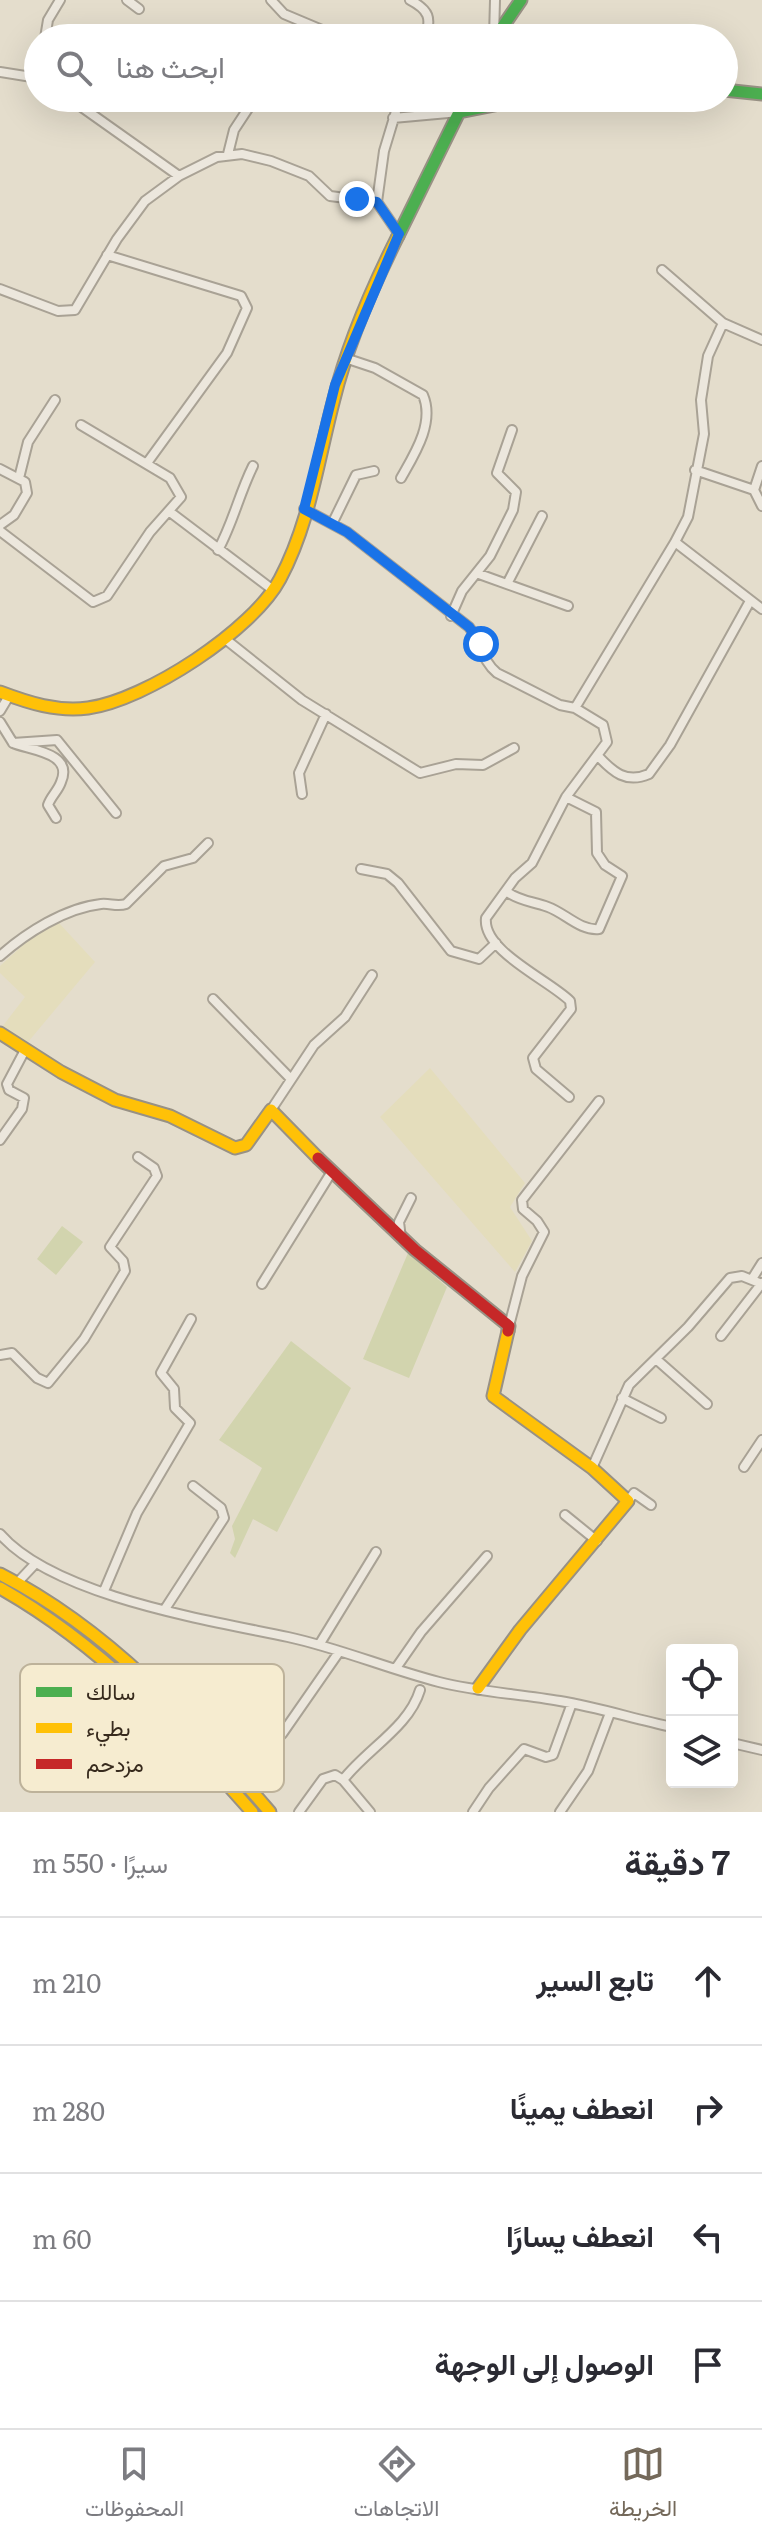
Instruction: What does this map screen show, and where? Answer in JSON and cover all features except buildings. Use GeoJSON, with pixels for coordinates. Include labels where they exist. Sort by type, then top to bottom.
{"type":"FeatureCollection","features":[{"type":"Feature","properties":{"kind":"main road"},"geometry":{"type":"LineString","coordinates":[[505,24],[521,0]]}},
{"type":"Feature","properties":{"kind":"main road"},"geometry":{"type":"LineString","coordinates":[[738,91],[762,94]]}},
{"type":"Feature","properties":{"kind":"main road"},"geometry":{"type":"LineString","coordinates":[[5,694],[39,707],[63,710],[112,703],[143,694],[170,679],[224,638],[273,590],[286,566],[304,509],[335,385],[345,358],[399,234],[459,112]]}},
{"type":"Feature","properties":{"kind":"main road"},"geometry":{"type":"LineString","coordinates":[[0,1033],[115,1100],[170,1116],[235,1148],[246,1145],[271,1110],[331,1173],[402,1239],[509,1326],[493,1396],[592,1468],[628,1501],[529,1618],[478,1688]]}},
{"type":"Feature","properties":{"kind":"main road"},"geometry":{"type":"LineString","coordinates":[[0,1574],[18,1582],[116,1647],[134,1664]]}},
{"type":"Feature","properties":{"kind":"main road"},"geometry":{"type":"LineString","coordinates":[[0,1588],[72,1631],[111,1664]]}},
{"type":"Feature","properties":{"kind":"main road"},"geometry":{"type":"LineString","coordinates":[[234,1792],[252,1812]]}},
{"type":"Feature","properties":{"kind":"main road"},"geometry":{"type":"LineString","coordinates":[[252,1792],[270,1812]]}},
{"type":"Feature","properties":{"kind":"street"},"geometry":{"type":"LineString","coordinates":[[47,24],[60,0]]}},
{"type":"Feature","properties":{"kind":"street"},"geometry":{"type":"LineString","coordinates":[[127,0],[139,9]]}},
{"type":"Feature","properties":{"kind":"street"},"geometry":{"type":"LineString","coordinates":[[271,0],[284,14],[308,24]]}},
{"type":"Feature","properties":{"kind":"street"},"geometry":{"type":"LineString","coordinates":[[410,0],[426,10],[428,24]]}},
{"type":"Feature","properties":{"kind":"street"},"geometry":{"type":"LineString","coordinates":[[495,0],[495,24]]}},
{"type":"Feature","properties":{"kind":"street"},"geometry":{"type":"LineString","coordinates":[[0,72],[24,75]]}},
{"type":"Feature","properties":{"kind":"street"},"geometry":{"type":"LineString","coordinates":[[89,112],[179,176]]}},
{"type":"Feature","properties":{"kind":"street"},"geometry":{"type":"LineString","coordinates":[[228,154],[234,130],[246,112]]}},
{"type":"Feature","properties":{"kind":"street"},"geometry":{"type":"LineString","coordinates":[[395,112],[377,202],[399,234]]}},
{"type":"Feature","properties":{"kind":"street"},"geometry":{"type":"LineString","coordinates":[[393,118],[459,112]]}},
{"type":"Feature","properties":{"kind":"street"},"geometry":{"type":"LineString","coordinates":[[0,289],[58,311],[75,310],[107,255],[145,201],[179,176],[228,154],[299,170],[330,196],[377,202]]}},
{"type":"Feature","properties":{"kind":"street"},"geometry":{"type":"LineString","coordinates":[[107,255],[241,296],[247,308],[227,353],[147,463]]}},
{"type":"Feature","properties":{"kind":"street"},"geometry":{"type":"LineString","coordinates":[[662,270],[723,323],[762,340]]}},
{"type":"Feature","properties":{"kind":"street"},"geometry":{"type":"LineString","coordinates":[[575,708],[688,517],[704,434],[701,400],[706,364],[723,323]]}},
{"type":"Feature","properties":{"kind":"street"},"geometry":{"type":"LineString","coordinates":[[345,358],[375,368],[423,395],[426,409],[422,440],[401,478]]}},
{"type":"Feature","properties":{"kind":"street"},"geometry":{"type":"LineString","coordinates":[[19,478],[28,442],[55,400]]}},
{"type":"Feature","properties":{"kind":"street"},"geometry":{"type":"LineString","coordinates":[[0,469],[25,482],[27,493],[14,515],[0,528],[93,602],[99,602],[107,596],[150,532],[181,497],[180,490],[170,478],[81,425]]}},
{"type":"Feature","properties":{"kind":"street"},"geometry":{"type":"LineString","coordinates":[[451,616],[462,591],[479,574],[516,499],[513,486],[497,473],[512,430]]}},
{"type":"Feature","properties":{"kind":"street"},"geometry":{"type":"LineString","coordinates":[[218,550],[233,524],[238,497],[253,466]]}},
{"type":"Feature","properties":{"kind":"street"},"geometry":{"type":"LineString","coordinates":[[754,490],[762,466]]}},
{"type":"Feature","properties":{"kind":"street"},"geometry":{"type":"LineString","coordinates":[[695,470],[754,490],[762,506]]}},
{"type":"Feature","properties":{"kind":"street"},"geometry":{"type":"LineString","coordinates":[[333,522],[356,475],[374,471]]}},
{"type":"Feature","properties":{"kind":"street"},"geometry":{"type":"LineString","coordinates":[[304,509],[333,522],[473,631],[485,659],[497,673],[560,705],[575,708],[603,725],[607,732],[607,742],[566,797],[532,863],[515,878],[486,918],[486,933],[496,943],[570,1001],[571,1009],[533,1058],[536,1069],[569,1097]]}},
{"type":"Feature","properties":{"kind":"street"},"geometry":{"type":"LineString","coordinates":[[170,512],[273,590]]}},
{"type":"Feature","properties":{"kind":"street"},"geometry":{"type":"LineString","coordinates":[[507,584],[542,516]]}},
{"type":"Feature","properties":{"kind":"street"},"geometry":{"type":"LineString","coordinates":[[675,542],[762,609]]}},
{"type":"Feature","properties":{"kind":"street"},"geometry":{"type":"LineString","coordinates":[[479,574],[568,606]]}},
{"type":"Feature","properties":{"kind":"street"},"geometry":{"type":"LineString","coordinates":[[598,756],[619,776],[640,778],[649,774],[670,745],[750,601]]}},
{"type":"Feature","properties":{"kind":"street"},"geometry":{"type":"LineString","coordinates":[[224,638],[277,682],[420,773],[456,764],[483,765],[514,748]]}},
{"type":"Feature","properties":{"kind":"street"},"geometry":{"type":"LineString","coordinates":[[0,711],[5,694]]}},
{"type":"Feature","properties":{"kind":"street"},"geometry":{"type":"LineString","coordinates":[[302,794],[299,773],[326,714]]}},
{"type":"Feature","properties":{"kind":"street"},"geometry":{"type":"LineString","coordinates":[[0,722],[13,743],[47,751],[59,766],[61,783],[48,805],[56,818]]}},
{"type":"Feature","properties":{"kind":"street"},"geometry":{"type":"LineString","coordinates":[[13,743],[57,740],[116,813]]}},
{"type":"Feature","properties":{"kind":"street"},"geometry":{"type":"LineString","coordinates":[[507,892],[521,902],[547,906],[589,929],[599,929],[622,876],[605,865],[597,853],[596,812],[566,797]]}},
{"type":"Feature","properties":{"kind":"street"},"geometry":{"type":"LineString","coordinates":[[0,956],[15,943],[65,915],[100,904],[126,904],[164,866],[193,858],[208,843]]}},
{"type":"Feature","properties":{"kind":"street"},"geometry":{"type":"LineString","coordinates":[[361,869],[387,874],[398,883],[451,951],[479,959],[496,943]]}},
{"type":"Feature","properties":{"kind":"street"},"geometry":{"type":"LineString","coordinates":[[271,1110],[317,1041],[345,1017],[372,975]]}},
{"type":"Feature","properties":{"kind":"street"},"geometry":{"type":"LineString","coordinates":[[213,999],[290,1078]]}},
{"type":"Feature","properties":{"kind":"street"},"geometry":{"type":"LineString","coordinates":[[0,1140],[24,1105],[24,1098],[9,1090],[7,1084],[25,1050]]}},
{"type":"Feature","properties":{"kind":"street"},"geometry":{"type":"LineString","coordinates":[[509,1326],[522,1276],[544,1232],[523,1209],[522,1200],[599,1101]]}},
{"type":"Feature","properties":{"kind":"street"},"geometry":{"type":"LineString","coordinates":[[0,1355],[12,1353],[37,1378],[48,1383],[84,1339],[125,1271],[123,1261],[110,1247],[157,1176],[154,1168],[138,1157]]}},
{"type":"Feature","properties":{"kind":"street"},"geometry":{"type":"LineString","coordinates":[[262,1284],[331,1173]]}},
{"type":"Feature","properties":{"kind":"street"},"geometry":{"type":"LineString","coordinates":[[402,1239],[399,1222],[411,1198]]}},
{"type":"Feature","properties":{"kind":"street"},"geometry":{"type":"LineString","coordinates":[[721,1336],[759,1282],[762,1263]]}},
{"type":"Feature","properties":{"kind":"street"},"geometry":{"type":"LineString","coordinates":[[592,1468],[629,1385],[730,1278],[737,1275],[759,1282]]}},
{"type":"Feature","properties":{"kind":"street"},"geometry":{"type":"LineString","coordinates":[[104,1591],[137,1513],[190,1423],[175,1408],[174,1389],[161,1373],[191,1319]]}},
{"type":"Feature","properties":{"kind":"street"},"geometry":{"type":"LineString","coordinates":[[656,1359],[707,1404]]}},
{"type":"Feature","properties":{"kind":"street"},"geometry":{"type":"LineString","coordinates":[[622,1398],[661,1418]]}},
{"type":"Feature","properties":{"kind":"street"},"geometry":{"type":"LineString","coordinates":[[744,1467],[762,1440]]}},
{"type":"Feature","properties":{"kind":"street"},"geometry":{"type":"LineString","coordinates":[[165,1609],[224,1518],[221,1508],[193,1486]]}},
{"type":"Feature","properties":{"kind":"street"},"geometry":{"type":"LineString","coordinates":[[628,1501],[634,1493],[651,1505]]}},
{"type":"Feature","properties":{"kind":"street"},"geometry":{"type":"LineString","coordinates":[[565,1515],[597,1541]]}},
{"type":"Feature","properties":{"kind":"street"},"geometry":{"type":"LineString","coordinates":[[0,1534],[34,1565],[61,1578],[165,1609],[319,1645],[441,1683],[572,1703],[666,1726]]}},
{"type":"Feature","properties":{"kind":"street"},"geometry":{"type":"LineString","coordinates":[[319,1645],[376,1552]]}},
{"type":"Feature","properties":{"kind":"street"},"geometry":{"type":"LineString","coordinates":[[396,1668],[421,1632],[487,1556]]}},
{"type":"Feature","properties":{"kind":"street"},"geometry":{"type":"LineString","coordinates":[[18,1582],[34,1565]]}},
{"type":"Feature","properties":{"kind":"street"},"geometry":{"type":"LineString","coordinates":[[284,1731],[339,1652]]}},
{"type":"Feature","properties":{"kind":"street"},"geometry":{"type":"LineString","coordinates":[[343,1780],[364,1754],[408,1716],[420,1690]]}},
{"type":"Feature","properties":{"kind":"street"},"geometry":{"type":"LineString","coordinates":[[473,1812],[489,1788],[524,1749],[546,1757],[553,1755],[572,1703]]}},
{"type":"Feature","properties":{"kind":"street"},"geometry":{"type":"LineString","coordinates":[[560,1812],[588,1771],[610,1713]]}},
{"type":"Feature","properties":{"kind":"street"},"geometry":{"type":"LineString","coordinates":[[738,1744],[762,1750]]}},
{"type":"Feature","properties":{"kind":"street"},"geometry":{"type":"LineString","coordinates":[[299,1812],[323,1779],[335,1775],[370,1812]]}},
{"type":"Feature","properties":{"kind":"shaded area"},"geometry":{"type":"Polygon","coordinates":[[[59,923],[95,962],[28,1042],[2,1027],[25,997],[0,973],[0,966],[32,937],[59,923]]]}},
{"type":"Feature","properties":{"kind":"shaded area"},"geometry":{"type":"Polygon","coordinates":[[[430,1068],[525,1183],[510,1207],[532,1241],[515,1272],[380,1117],[430,1068]]]}},
{"type":"Feature","properties":{"kind":"green space"},"geometry":{"type":"Polygon","coordinates":[[[62,1226],[83,1242],[56,1275],[37,1259],[62,1226]]]}},
{"type":"Feature","properties":{"kind":"green space"},"geometry":{"type":"Polygon","coordinates":[[[408,1253],[447,1287],[409,1378],[363,1359],[408,1253]]]}},
{"type":"Feature","properties":{"kind":"green space"},"geometry":{"type":"Polygon","coordinates":[[[291,1341],[351,1388],[277,1532],[253,1519],[235,1558],[230,1553],[235,1539],[232,1526],[262,1468],[219,1440],[291,1341]]]}},
{"type":"Feature","properties":{"kind":"traffic: fast"},"geometry":{"type":"LineString","coordinates":[[505,24],[521,0]]}},
{"type":"Feature","properties":{"kind":"traffic: fast"},"geometry":{"type":"LineString","coordinates":[[738,91],[762,94]]}},
{"type":"Feature","properties":{"kind":"traffic: fast"},"geometry":{"type":"LineString","coordinates":[[398,236],[459,112]]}},
{"type":"Feature","properties":{"kind":"traffic: slow"},"geometry":{"type":"LineString","coordinates":[[0,692],[32,703],[65,709],[112,702],[139,692],[196,660],[247,620],[266,599],[280,579],[299,536],[346,357],[370,295],[398,236]]}},
{"type":"Feature","properties":{"kind":"traffic: slow"},"geometry":{"type":"LineString","coordinates":[[0,1033],[61,1072],[115,1100],[170,1116],[235,1148],[246,1145],[271,1110],[318,1158]]}},
{"type":"Feature","properties":{"kind":"traffic: slow"},"geometry":{"type":"LineString","coordinates":[[478,1688],[520,1630],[628,1501],[592,1468],[493,1396],[508,1331]]}},
{"type":"Feature","properties":{"kind":"traffic: slow"},"geometry":{"type":"LineString","coordinates":[[0,1574],[78,1622],[128,1664]]}},
{"type":"Feature","properties":{"kind":"traffic: slow"},"geometry":{"type":"LineString","coordinates":[[0,1588],[37,1610],[107,1664]]}},
{"type":"Feature","properties":{"kind":"traffic: slow"},"geometry":{"type":"LineString","coordinates":[[234,1792],[252,1812]]}},
{"type":"Feature","properties":{"kind":"traffic: slow"},"geometry":{"type":"LineString","coordinates":[[252,1792],[270,1812]]}},
{"type":"Feature","properties":{"kind":"traffic: jam"},"geometry":{"type":"LineString","coordinates":[[318,1158],[415,1250],[509,1326],[508,1331]]}},
{"type":"Feature","properties":{"kind":"route"},"geometry":{"type":"LineString","coordinates":[[357,199],[377,202],[399,234],[361,317],[335,385],[304,509],[347,532],[407,578],[425,596],[469,627],[481,644]]}}]}
